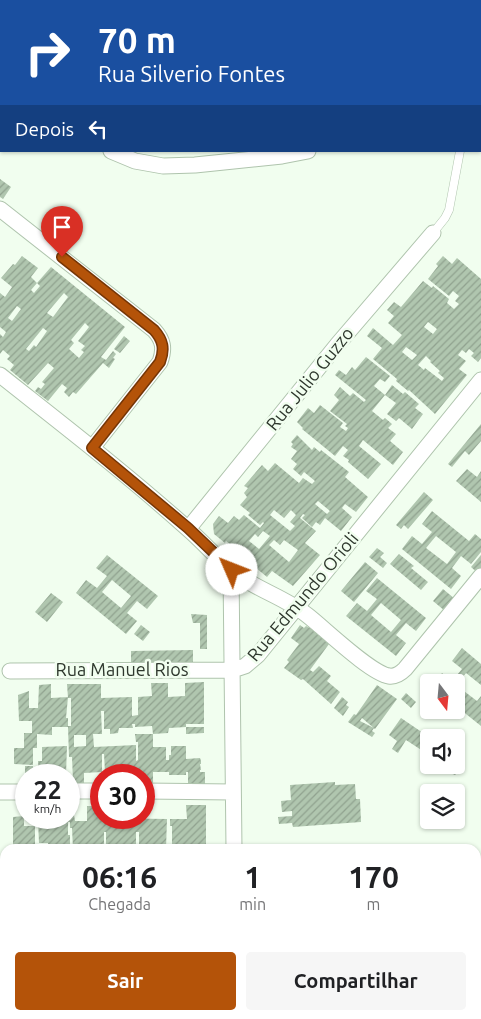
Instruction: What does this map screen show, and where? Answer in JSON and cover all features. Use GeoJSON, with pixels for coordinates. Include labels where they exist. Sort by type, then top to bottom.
{"type":"FeatureCollection","features":[{"type":"Feature","properties":{"kind":"street"},"geometry":{"type":"LineString","coordinates":[[113,152],[135,161],[163,166],[195,165],[303,152]]}},
{"type":"Feature","properties":{"kind":"street"},"geometry":{"type":"LineString","coordinates":[[0,209],[154,330],[161,338],[163,347],[160,362],[92,448]]}},
{"type":"Feature","properties":{"kind":"street","name":"Rua Julio Guzzo"},"geometry":{"type":"LineString","coordinates":[[188,528],[337,345],[433,233]]}},
{"type":"Feature","properties":{"kind":"street"},"geometry":{"type":"LineString","coordinates":[[0,375],[188,528],[242,578],[296,607],[378,671],[388,676],[394,676],[405,669],[481,576]]}},
{"type":"Feature","properties":{"kind":"street","name":"Rua Edmundo Orioli"},"geometry":{"type":"LineString","coordinates":[[234,844],[233,670],[245,666],[258,654],[481,380]]}},
{"type":"Feature","properties":{"kind":"street"},"geometry":{"type":"LineString","coordinates":[[232,570],[233,670]]}},
{"type":"Feature","properties":{"kind":"street","name":"Rua Manuel Rios"},"geometry":{"type":"LineString","coordinates":[[10,671],[233,670]]}},
{"type":"Feature","properties":{"kind":"street"},"geometry":{"type":"LineString","coordinates":[[155,791],[233,792]]}},
{"type":"Feature","properties":{"kind":"street"},"geometry":{"type":"LineString","coordinates":[[1,792],[15,792]]}},
{"type":"Feature","properties":{"kind":"lane"},"geometry":{"type":"LineString","coordinates":[[433,233],[449,210],[460,152]]}},
{"type":"Feature","properties":{"kind":"building"},"geometry":{"type":"Polygon","coordinates":[[[0,179],[11,187],[3,199],[0,197],[0,179]]]}},
{"type":"Feature","properties":{"kind":"building"},"geometry":{"type":"Polygon","coordinates":[[[22,256],[38,268],[31,277],[37,283],[51,267],[125,327],[101,357],[106,360],[113,351],[116,354],[109,368],[103,363],[76,394],[73,392],[69,397],[64,392],[67,388],[62,384],[48,401],[35,391],[38,387],[41,389],[45,384],[42,382],[54,368],[48,363],[28,385],[10,370],[14,365],[7,359],[10,356],[3,350],[0,354],[0,334],[3,337],[6,332],[0,327],[0,293],[5,297],[12,287],[1,278],[13,264],[15,265],[22,256]],[[37,283],[31,290],[34,293],[40,286],[37,283]],[[64,293],[47,313],[53,317],[68,297],[64,293]],[[17,306],[8,318],[12,321],[21,309],[17,306]],[[85,323],[71,340],[74,343],[69,349],[79,358],[84,352],[81,350],[85,346],[78,341],[89,327],[85,323]],[[43,328],[26,349],[29,351],[34,345],[36,347],[47,331],[43,328]]]}},
{"type":"Feature","properties":{"kind":"building"},"geometry":{"type":"Polygon","coordinates":[[[443,256],[452,264],[457,258],[481,279],[481,358],[478,362],[471,356],[474,353],[469,349],[466,353],[462,350],[458,355],[466,361],[459,369],[467,375],[435,414],[373,359],[382,348],[367,336],[373,328],[393,345],[402,335],[388,323],[394,316],[387,310],[394,302],[401,307],[423,281],[432,288],[433,286],[449,299],[447,303],[454,309],[459,304],[455,301],[459,296],[453,291],[449,296],[428,279],[438,266],[436,264],[443,256]],[[428,322],[424,327],[433,334],[437,329],[428,322]],[[406,347],[402,352],[412,360],[417,355],[406,347]],[[426,356],[418,365],[442,381],[444,378],[426,356]]]}},
{"type":"Feature","properties":{"kind":"building"},"geometry":{"type":"Polygon","coordinates":[[[124,336],[130,341],[120,353],[114,349],[124,336]]]}},
{"type":"Feature","properties":{"kind":"building"},"geometry":{"type":"Polygon","coordinates":[[[366,357],[390,376],[385,382],[380,379],[374,386],[385,395],[372,411],[383,420],[385,418],[392,424],[388,428],[396,434],[390,441],[403,452],[393,465],[363,440],[359,446],[381,464],[368,479],[343,456],[348,450],[343,446],[335,456],[302,429],[297,422],[308,408],[314,413],[320,405],[343,423],[340,427],[346,431],[348,428],[345,426],[347,424],[330,411],[339,400],[334,395],[340,387],[350,396],[353,393],[364,402],[366,400],[335,375],[339,370],[346,375],[352,367],[355,370],[366,357]]]}},
{"type":"Feature","properties":{"kind":"building"},"geometry":{"type":"Polygon","coordinates":[[[392,385],[403,394],[405,392],[419,404],[415,408],[423,414],[412,429],[399,418],[396,421],[387,414],[396,403],[385,395],[392,385]]]}},
{"type":"Feature","properties":{"kind":"building"},"geometry":{"type":"Polygon","coordinates":[[[481,424],[481,441],[469,455],[465,451],[452,467],[448,464],[481,424]]]}},
{"type":"Feature","properties":{"kind":"building"},"geometry":{"type":"Polygon","coordinates":[[[297,435],[312,450],[314,447],[320,452],[321,450],[349,472],[345,477],[368,497],[356,512],[345,504],[342,508],[352,517],[341,531],[325,518],[320,525],[316,522],[312,527],[302,518],[305,515],[303,514],[300,518],[316,531],[305,543],[320,555],[293,586],[272,571],[267,577],[238,553],[240,548],[238,551],[214,534],[213,524],[219,516],[228,523],[234,516],[239,520],[244,515],[260,528],[264,523],[260,525],[240,505],[247,497],[244,493],[248,488],[244,486],[262,465],[268,471],[275,463],[299,483],[303,478],[312,484],[315,481],[304,472],[301,476],[293,469],[297,464],[291,459],[297,451],[291,447],[293,444],[291,442],[297,435]],[[318,501],[315,504],[327,514],[330,511],[318,501]],[[274,510],[270,515],[290,531],[295,526],[290,522],[296,515],[291,510],[284,518],[274,510]],[[263,531],[258,537],[255,534],[249,541],[259,549],[270,536],[263,531]],[[274,540],[269,545],[289,562],[298,550],[284,540],[280,545],[274,540]]]}},
{"type":"Feature","properties":{"kind":"building"},"geometry":{"type":"Polygon","coordinates":[[[467,469],[477,477],[481,471],[481,502],[456,481],[467,469]]]}},
{"type":"Feature","properties":{"kind":"building"},"geometry":{"type":"Polygon","coordinates":[[[424,492],[433,500],[408,529],[404,525],[401,529],[396,525],[424,492]]]}},
{"type":"Feature","properties":{"kind":"building"},"geometry":{"type":"Polygon","coordinates":[[[432,511],[469,541],[475,534],[481,539],[481,552],[471,564],[461,556],[452,568],[461,576],[451,589],[402,549],[412,536],[422,544],[432,532],[422,524],[432,511]],[[436,536],[426,548],[447,564],[456,552],[436,536]]]}},
{"type":"Feature","properties":{"kind":"building"},"geometry":{"type":"Polygon","coordinates":[[[377,548],[384,553],[380,557],[387,563],[383,568],[369,557],[377,548]]]}},
{"type":"Feature","properties":{"kind":"building"},"geometry":{"type":"Polygon","coordinates":[[[399,554],[414,566],[411,568],[428,582],[421,590],[390,564],[399,554]]]}},
{"type":"Feature","properties":{"kind":"building"},"geometry":{"type":"Polygon","coordinates":[[[107,555],[158,596],[147,609],[137,601],[127,613],[137,621],[126,634],[76,593],[86,580],[97,588],[107,576],[96,568],[107,555]],[[112,580],[102,592],[121,608],[131,596],[112,580]]]}},
{"type":"Feature","properties":{"kind":"building"},"geometry":{"type":"Polygon","coordinates":[[[481,555],[481,573],[480,575],[471,567],[481,555]]]}},
{"type":"Feature","properties":{"kind":"building"},"geometry":{"type":"Polygon","coordinates":[[[365,562],[378,573],[354,602],[341,591],[365,562]]]}},
{"type":"Feature","properties":{"kind":"building"},"geometry":{"type":"Polygon","coordinates":[[[377,578],[426,618],[416,631],[406,623],[396,635],[406,643],[396,656],[346,616],[357,603],[367,611],[377,599],[366,591],[377,578]],[[381,603],[371,615],[391,632],[401,620],[381,603]]]}},
{"type":"Feature","properties":{"kind":"building"},"geometry":{"type":"Polygon","coordinates":[[[443,589],[455,599],[445,611],[433,601],[443,589]]]}},
{"type":"Feature","properties":{"kind":"building"},"geometry":{"type":"Polygon","coordinates":[[[51,593],[63,602],[47,622],[35,612],[51,593]]]}},
{"type":"Feature","properties":{"kind":"building"},"geometry":{"type":"Polygon","coordinates":[[[191,614],[207,615],[207,649],[200,649],[200,623],[193,623],[191,614]]]}},
{"type":"Feature","properties":{"kind":"building"},"geometry":{"type":"Polygon","coordinates":[[[141,625],[150,632],[143,641],[134,634],[141,625]]]}},
{"type":"Feature","properties":{"kind":"building"},"geometry":{"type":"Polygon","coordinates":[[[300,625],[304,628],[306,626],[312,629],[329,644],[310,670],[313,672],[319,666],[331,676],[327,681],[340,692],[331,704],[303,679],[301,680],[284,668],[289,662],[287,660],[299,644],[291,638],[300,625]]]}},
{"type":"Feature","properties":{"kind":"building"},"geometry":{"type":"Polygon","coordinates":[[[462,648],[481,664],[481,685],[466,673],[458,674],[462,669],[452,661],[462,648]]]}},
{"type":"Feature","properties":{"kind":"building"},"geometry":{"type":"Polygon","coordinates":[[[193,650],[193,663],[131,664],[131,651],[193,650]]]}},
{"type":"Feature","properties":{"kind":"building"},"geometry":{"type":"Polygon","coordinates":[[[204,682],[204,724],[186,724],[186,727],[169,728],[168,733],[153,734],[153,747],[166,747],[166,760],[169,760],[171,746],[186,746],[186,759],[200,758],[200,772],[205,772],[205,785],[188,785],[188,772],[186,772],[186,775],[169,775],[169,772],[155,772],[155,764],[105,764],[104,754],[102,754],[102,764],[90,764],[90,773],[84,773],[84,786],[80,786],[80,764],[72,764],[72,757],[69,757],[68,727],[52,727],[52,735],[37,734],[37,748],[33,748],[33,764],[14,764],[14,748],[24,748],[24,733],[32,733],[32,721],[19,721],[18,695],[29,691],[29,708],[38,708],[39,685],[51,684],[51,698],[68,697],[67,684],[101,684],[101,698],[132,697],[132,716],[138,715],[138,697],[152,696],[151,683],[168,683],[168,697],[185,696],[185,683],[204,682]],[[68,698],[66,718],[68,718],[68,726],[71,726],[71,698],[68,698]],[[101,711],[102,734],[93,734],[94,747],[136,745],[136,761],[138,760],[138,742],[136,742],[135,734],[153,734],[152,726],[135,727],[135,724],[132,724],[133,728],[119,728],[118,733],[110,734],[110,729],[104,729],[104,711],[101,711]],[[74,735],[74,747],[86,746],[86,735],[74,735]]]}},
{"type":"Feature","properties":{"kind":"building"},"geometry":{"type":"Polygon","coordinates":[[[377,685],[397,699],[372,731],[375,733],[372,737],[348,722],[354,714],[356,715],[377,685]],[[362,718],[360,721],[374,728],[362,718]]]}},
{"type":"Feature","properties":{"kind":"building"},"geometry":{"type":"Polygon","coordinates":[[[465,692],[477,701],[481,696],[481,726],[465,713],[465,692]]]}},
{"type":"Feature","properties":{"kind":"building"},"geometry":{"type":"Polygon","coordinates":[[[406,693],[416,702],[411,708],[401,699],[406,693]]]}},
{"type":"Feature","properties":{"kind":"building"},"geometry":{"type":"Polygon","coordinates":[[[342,697],[348,702],[346,705],[349,707],[343,716],[334,708],[342,697]]]}},
{"type":"Feature","properties":{"kind":"building"},"geometry":{"type":"Polygon","coordinates":[[[401,718],[420,731],[420,749],[406,740],[398,753],[392,749],[397,741],[389,735],[401,718]]]}},
{"type":"Feature","properties":{"kind":"building"},"geometry":{"type":"Polygon","coordinates":[[[186,727],[204,727],[204,733],[186,734],[186,727]]]}},
{"type":"Feature","properties":{"kind":"building"},"geometry":{"type":"Polygon","coordinates":[[[67,746],[66,764],[38,764],[38,761],[42,761],[42,747],[67,746]]]}},
{"type":"Feature","properties":{"kind":"building"},"geometry":{"type":"Polygon","coordinates":[[[335,782],[335,785],[355,784],[356,799],[360,799],[361,822],[293,827],[292,823],[279,824],[278,817],[292,816],[292,811],[282,812],[281,801],[291,800],[290,785],[335,782]]]}},
{"type":"Feature","properties":{"kind":"building"},"geometry":{"type":"Polygon","coordinates":[[[186,805],[206,805],[206,844],[172,844],[170,819],[187,819],[186,805]]]}},
{"type":"Feature","properties":{"kind":"building"},"geometry":{"type":"Polygon","coordinates":[[[87,806],[90,806],[90,829],[155,829],[155,819],[167,819],[166,844],[139,844],[139,832],[136,832],[136,844],[106,844],[106,832],[104,832],[104,844],[73,844],[72,829],[80,829],[80,821],[87,821],[87,806]]]}},
{"type":"Feature","properties":{"kind":"building"},"geometry":{"type":"Polygon","coordinates":[[[13,817],[15,817],[15,829],[35,829],[35,844],[13,844],[13,817]]]}},
{"type":"Feature","properties":{"kind":"building"},"geometry":{"type":"Polygon","coordinates":[[[38,829],[68,829],[70,844],[39,843],[38,829]]]}},
{"type":"Feature","properties":{"kind":"route"},"geometry":{"type":"LineString","coordinates":[[62,257],[154,330],[161,338],[163,347],[160,362],[92,448],[188,528],[232,570]]}}]}
